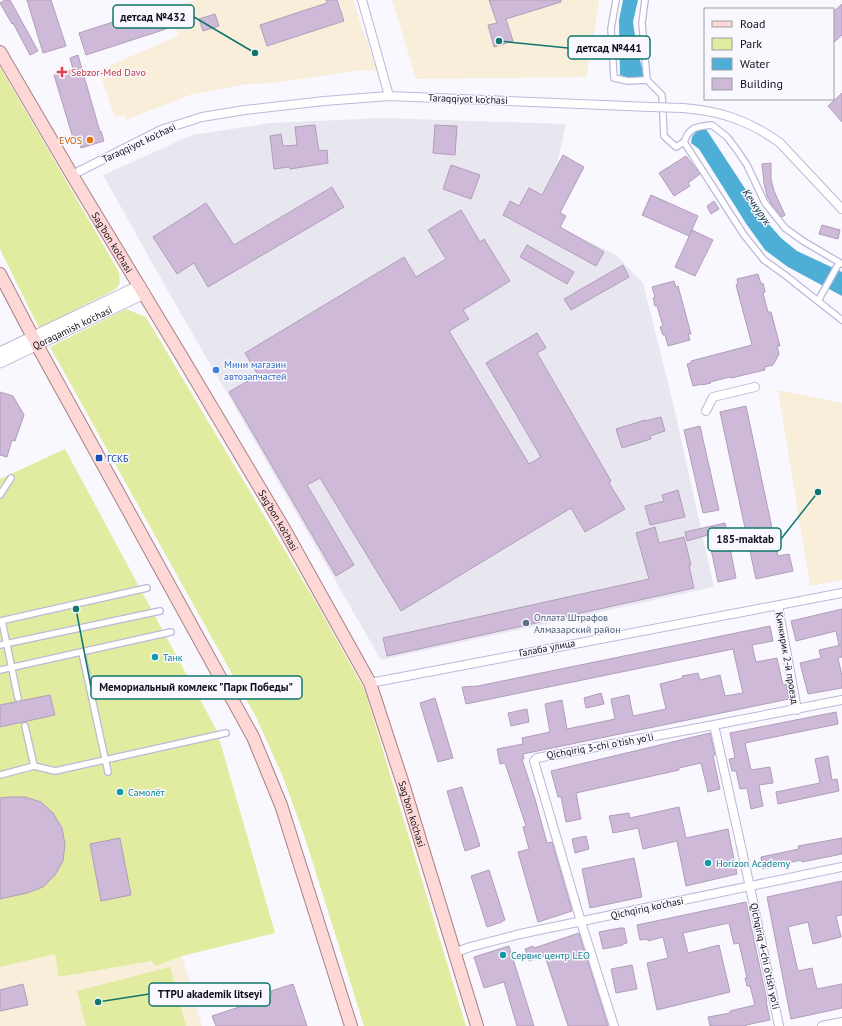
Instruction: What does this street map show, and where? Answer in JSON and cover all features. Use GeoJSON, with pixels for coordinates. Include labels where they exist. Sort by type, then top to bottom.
{"type":"FeatureCollection","features":[{"type":"Feature","properties":{"kind":"main road","name":"Sag’bon ko’chasi"},"geometry":{"type":"LineString","coordinates":[[0,52],[72,176],[142,290],[283,527],[370,683],[404,787],[477,1026]]}},
{"type":"Feature","properties":{"kind":"main road"},"geometry":{"type":"LineString","coordinates":[[0,274],[35,341],[253,737],[281,805],[351,1026]]}},
{"type":"Feature","properties":{"kind":"main road","name":"Qoraqamish ko'chasi"},"geometry":{"type":"LineString","coordinates":[[0,362],[35,341],[142,290]]}},
{"type":"Feature","properties":{"kind":"main road","name":"Qoraqamish ko'chasi"},"geometry":{"type":"LineString","coordinates":[[0,353],[35,341]]}},
{"type":"Feature","properties":{"kind":"street"},"geometry":{"type":"LineString","coordinates":[[362,0],[389,96]]}},
{"type":"Feature","properties":{"kind":"street"},"geometry":{"type":"LineString","coordinates":[[616,0],[611,29],[614,78],[628,81],[647,80]]}},
{"type":"Feature","properties":{"kind":"street"},"geometry":{"type":"LineString","coordinates":[[645,0],[642,22],[647,80],[662,96],[664,136],[676,146],[684,142],[687,134],[694,127],[712,125],[727,137],[747,165],[765,202],[785,228],[803,241],[841,263],[818,301]]}},
{"type":"Feature","properties":{"kind":"street","name":"Taraqqiyot ko'chasi"},"geometry":{"type":"LineString","coordinates":[[72,176],[161,130],[188,121],[216,114],[324,101],[389,96],[683,108],[708,111],[731,117],[755,127],[772,137],[780,143],[842,209]]}},
{"type":"Feature","properties":{"kind":"street"},"geometry":{"type":"LineString","coordinates":[[684,142],[744,235],[764,260],[842,320]]}},
{"type":"Feature","properties":{"kind":"street"},"geometry":{"type":"LineString","coordinates":[[706,410],[713,397],[755,387]]}},
{"type":"Feature","properties":{"kind":"street"},"geometry":{"type":"LineString","coordinates":[[0,495],[11,478]]}},
{"type":"Feature","properties":{"kind":"street"},"geometry":{"type":"LineString","coordinates":[[18,698],[1,621],[147,588]]}},
{"type":"Feature","properties":{"kind":"street","name":"Галаба улица"},"geometry":{"type":"LineString","coordinates":[[370,683],[842,593]]}},
{"type":"Feature","properties":{"kind":"street","name":"Кичкирик 2-й проезд"},"geometry":{"type":"LineString","coordinates":[[778,606],[797,710]]}},
{"type":"Feature","properties":{"kind":"street"},"geometry":{"type":"LineString","coordinates":[[0,645],[160,611]]}},
{"type":"Feature","properties":{"kind":"street"},"geometry":{"type":"LineString","coordinates":[[0,670],[171,632]]}},
{"type":"Feature","properties":{"kind":"street"},"geometry":{"type":"LineString","coordinates":[[82,653],[108,772]]}},
{"type":"Feature","properties":{"kind":"street","name":"Qichqiriq 3-chi o'tish yo'li"},"geometry":{"type":"LineString","coordinates":[[581,922],[534,761],[537,758],[797,710],[842,700]]}},
{"type":"Feature","properties":{"kind":"street"},"geometry":{"type":"LineString","coordinates":[[714,725],[750,887]]}},
{"type":"Feature","properties":{"kind":"street"},"geometry":{"type":"LineString","coordinates":[[25,726],[34,766]]}},
{"type":"Feature","properties":{"kind":"street"},"geometry":{"type":"LineString","coordinates":[[0,775],[34,766],[55,771],[226,733]]}},
{"type":"Feature","properties":{"kind":"street","name":"Qichqiriq ko'chasi"},"geometry":{"type":"LineString","coordinates":[[454,953],[470,947],[520,934],[842,867]]}},
{"type":"Feature","properties":{"kind":"street","name":"Qichqiriq 4-chi o'tish yo'li"},"geometry":{"type":"LineString","coordinates":[[750,887],[779,1026]]}},
{"type":"Feature","properties":{"kind":"street"},"geometry":{"type":"LineString","coordinates":[[581,922],[614,1026]]}},
{"type":"Feature","properties":{"kind":"street"},"geometry":{"type":"LineString","coordinates":[[822,1026],[842,1022]]}},
{"type":"Feature","properties":{"kind":"shaded area"},"geometry":{"type":"Polygon","coordinates":[[[196,0],[353,0],[377,71],[363,70],[273,83],[247,84],[190,95],[126,120],[124,115],[115,118],[99,70],[178,36],[173,7],[196,0]]]}},
{"type":"Feature","properties":{"kind":"shaded area"},"geometry":{"type":"Polygon","coordinates":[[[392,0],[598,0],[599,5],[586,77],[416,79],[392,0]]]}},
{"type":"Feature","properties":{"kind":"shaded area"},"geometry":{"type":"Polygon","coordinates":[[[384,118],[566,124],[545,220],[615,254],[643,283],[674,407],[714,587],[381,660],[164,284],[103,175],[192,135],[270,123],[384,118]]]}},
{"type":"Feature","properties":{"kind":"shaded area"},"geometry":{"type":"Polygon","coordinates":[[[778,390],[842,403],[842,580],[810,586],[778,390]]]}},
{"type":"Feature","properties":{"kind":"shaded area"},"geometry":{"type":"Polygon","coordinates":[[[55,954],[60,977],[153,961],[155,966],[182,956],[202,1026],[0,1026],[0,967],[55,954]]]}},
{"type":"Feature","properties":{"kind":"green space"},"geometry":{"type":"Polygon","coordinates":[[[0,67],[119,272],[120,283],[116,289],[39,328],[0,249],[0,67]]]}},
{"type":"Feature","properties":{"kind":"green space"},"geometry":{"type":"Polygon","coordinates":[[[126,309],[146,317],[315,601],[365,691],[466,1026],[364,1026],[305,838],[283,777],[256,717],[50,347],[126,309]]]}},
{"type":"Feature","properties":{"kind":"green space"},"geometry":{"type":"Polygon","coordinates":[[[65,449],[217,731],[275,933],[182,956],[155,966],[152,961],[59,977],[55,954],[0,967],[0,479],[65,449]]]}},
{"type":"Feature","properties":{"kind":"green space"},"geometry":{"type":"Polygon","coordinates":[[[170,967],[186,1026],[86,1026],[77,991],[170,967]]]}},
{"type":"Feature","properties":{"kind":"water"},"geometry":{"type":"Polygon","coordinates":[[[623,0],[638,0],[633,22],[637,49],[644,75],[638,81],[620,75],[619,20],[623,0]]]}},
{"type":"Feature","properties":{"kind":"water","name":"Кечкурук"},"geometry":{"type":"Polygon","coordinates":[[[698,129],[706,129],[767,222],[781,238],[797,251],[842,272],[842,296],[788,267],[765,250],[747,225],[699,149],[691,143],[692,137],[698,129]]]}},
{"type":"Feature","properties":{"kind":"building"},"geometry":{"type":"Polygon","coordinates":[[[5,0],[10,0],[38,51],[30,55],[13,23],[12,24],[0,3],[5,0]]]}},
{"type":"Feature","properties":{"kind":"building"},"geometry":{"type":"Polygon","coordinates":[[[27,0],[51,0],[66,46],[43,53],[27,0]]]}},
{"type":"Feature","properties":{"kind":"building"},"geometry":{"type":"Polygon","coordinates":[[[326,0],[337,0],[344,21],[267,46],[260,25],[327,3],[326,0]]]}},
{"type":"Feature","properties":{"kind":"building"},"geometry":{"type":"Polygon","coordinates":[[[489,0],[561,0],[561,2],[506,19],[513,41],[494,47],[488,25],[497,23],[489,0]]]}},
{"type":"Feature","properties":{"kind":"building"},"geometry":{"type":"Polygon","coordinates":[[[842,4],[842,35],[834,42],[834,11],[842,4]]]}},
{"type":"Feature","properties":{"kind":"building"},"geometry":{"type":"Polygon","coordinates":[[[159,7],[166,29],[86,55],[79,33],[159,7]]]}},
{"type":"Feature","properties":{"kind":"building"},"geometry":{"type":"Polygon","coordinates":[[[215,14],[219,26],[203,31],[199,19],[215,14]]]}},
{"type":"Feature","properties":{"kind":"building"},"geometry":{"type":"Polygon","coordinates":[[[78,55],[100,132],[101,131],[104,141],[81,148],[77,137],[73,138],[54,75],[73,69],[70,58],[78,55]]]}},
{"type":"Feature","properties":{"kind":"building"},"geometry":{"type":"Polygon","coordinates":[[[842,93],[842,122],[828,106],[842,93]]]}},
{"type":"Feature","properties":{"kind":"building"},"geometry":{"type":"Polygon","coordinates":[[[315,125],[319,151],[327,150],[328,163],[290,169],[289,167],[274,169],[270,136],[281,134],[283,146],[297,145],[295,127],[315,125]]]}},
{"type":"Feature","properties":{"kind":"building"},"geometry":{"type":"Polygon","coordinates":[[[435,125],[457,126],[455,155],[433,153],[435,125]]]}},
{"type":"Feature","properties":{"kind":"building"},"geometry":{"type":"Polygon","coordinates":[[[563,155],[584,167],[560,213],[566,216],[560,227],[604,252],[596,266],[503,215],[510,201],[519,206],[529,188],[542,195],[563,155]]]}},
{"type":"Feature","properties":{"kind":"building"},"geometry":{"type":"Polygon","coordinates":[[[686,156],[700,174],[688,183],[690,186],[674,196],[659,173],[686,156]]]}},
{"type":"Feature","properties":{"kind":"building"},"geometry":{"type":"Polygon","coordinates":[[[771,163],[771,179],[774,191],[785,215],[782,217],[767,196],[764,183],[762,164],[771,163]]]}},
{"type":"Feature","properties":{"kind":"building"},"geometry":{"type":"Polygon","coordinates":[[[451,165],[480,175],[471,199],[443,189],[451,165]]]}},
{"type":"Feature","properties":{"kind":"building"},"geometry":{"type":"Polygon","coordinates":[[[332,187],[344,207],[208,287],[194,263],[177,274],[153,237],[206,203],[234,245],[332,187]]]}},
{"type":"Feature","properties":{"kind":"building"},"geometry":{"type":"Polygon","coordinates":[[[651,195],[698,216],[689,236],[642,215],[651,195]]]}},
{"type":"Feature","properties":{"kind":"building"},"geometry":{"type":"Polygon","coordinates":[[[714,201],[719,209],[711,214],[707,206],[714,201]]]}},
{"type":"Feature","properties":{"kind":"building"},"geometry":{"type":"Polygon","coordinates":[[[461,210],[480,242],[484,239],[510,281],[463,310],[469,319],[449,331],[529,464],[541,457],[486,363],[537,333],[546,348],[537,353],[611,481],[609,483],[625,509],[585,532],[571,508],[401,611],[320,478],[307,485],[354,565],[336,576],[229,392],[258,375],[245,353],[404,257],[416,277],[446,259],[428,230],[461,210]]]}},
{"type":"Feature","properties":{"kind":"building"},"geometry":{"type":"Polygon","coordinates":[[[822,225],[840,230],[838,239],[819,234],[822,225]]]}},
{"type":"Feature","properties":{"kind":"building"},"geometry":{"type":"Polygon","coordinates":[[[692,230],[713,240],[695,276],[675,267],[692,230]]]}},
{"type":"Feature","properties":{"kind":"building"},"geometry":{"type":"Polygon","coordinates":[[[527,245],[574,272],[567,284],[520,257],[527,245]]]}},
{"type":"Feature","properties":{"kind":"building"},"geometry":{"type":"Polygon","coordinates":[[[623,265],[629,277],[571,310],[564,299],[623,265]]]}},
{"type":"Feature","properties":{"kind":"building"},"geometry":{"type":"Polygon","coordinates":[[[758,274],[761,284],[763,283],[765,292],[763,293],[768,312],[771,312],[780,346],[777,346],[779,354],[773,365],[765,367],[765,370],[693,386],[687,364],[691,363],[691,361],[752,345],[736,285],[738,284],[737,279],[758,274]]]}},
{"type":"Feature","properties":{"kind":"building"},"geometry":{"type":"Polygon","coordinates":[[[674,281],[676,287],[678,286],[691,334],[688,334],[690,340],[668,346],[665,335],[663,335],[660,327],[663,326],[657,306],[655,306],[653,298],[655,297],[652,287],[674,281]]]}},
{"type":"Feature","properties":{"kind":"building"},"geometry":{"type":"Polygon","coordinates":[[[0,392],[13,396],[24,415],[15,441],[12,440],[7,457],[0,455],[0,392]]]}},
{"type":"Feature","properties":{"kind":"building"},"geometry":{"type":"Polygon","coordinates":[[[746,406],[778,556],[789,554],[793,571],[756,579],[720,412],[746,406]]]}},
{"type":"Feature","properties":{"kind":"building"},"geometry":{"type":"Polygon","coordinates":[[[661,417],[665,431],[650,436],[651,439],[622,448],[616,429],[645,420],[661,417]]]}},
{"type":"Feature","properties":{"kind":"building"},"geometry":{"type":"Polygon","coordinates":[[[700,426],[719,510],[703,513],[684,430],[700,426]]]}},
{"type":"Feature","properties":{"kind":"building"},"geometry":{"type":"Polygon","coordinates":[[[678,490],[685,517],[650,525],[645,506],[664,501],[662,495],[678,490]]]}},
{"type":"Feature","properties":{"kind":"building"},"geometry":{"type":"Polygon","coordinates":[[[725,523],[736,578],[718,582],[708,535],[687,541],[685,532],[725,523]]]}},
{"type":"Feature","properties":{"kind":"building"},"geometry":{"type":"Polygon","coordinates":[[[655,527],[659,543],[684,537],[691,565],[689,566],[694,588],[387,656],[383,638],[649,579],[636,533],[655,527]]]}},
{"type":"Feature","properties":{"kind":"building"},"geometry":{"type":"Polygon","coordinates":[[[842,609],[842,657],[838,658],[842,676],[842,688],[808,694],[800,663],[821,658],[819,650],[841,645],[839,645],[836,631],[796,641],[791,621],[842,609]]]}},
{"type":"Feature","properties":{"kind":"building"},"geometry":{"type":"Polygon","coordinates":[[[770,626],[773,641],[752,645],[756,662],[777,658],[783,685],[786,684],[789,699],[523,754],[524,759],[522,759],[547,843],[552,842],[572,911],[538,922],[518,852],[529,849],[523,827],[526,826],[505,763],[500,764],[497,749],[523,744],[522,738],[550,732],[545,704],[562,700],[567,729],[615,719],[611,699],[629,695],[633,716],[666,709],[660,684],[683,678],[682,676],[698,673],[700,680],[720,675],[725,696],[743,693],[733,649],[466,704],[462,687],[478,686],[770,626]]]}},
{"type":"Feature","properties":{"kind":"building"},"geometry":{"type":"Polygon","coordinates":[[[601,693],[604,704],[586,708],[584,698],[601,693]]]}},
{"type":"Feature","properties":{"kind":"building"},"geometry":{"type":"Polygon","coordinates":[[[50,695],[55,715],[0,727],[0,705],[50,695]]]}},
{"type":"Feature","properties":{"kind":"building"},"geometry":{"type":"Polygon","coordinates":[[[435,698],[453,758],[438,762],[420,703],[435,698]]]}},
{"type":"Feature","properties":{"kind":"building"},"geometry":{"type":"Polygon","coordinates":[[[527,709],[529,722],[511,726],[508,713],[527,709]]]}},
{"type":"Feature","properties":{"kind":"building"},"geometry":{"type":"Polygon","coordinates":[[[836,712],[838,724],[745,743],[751,770],[770,767],[773,783],[759,785],[763,806],[751,809],[747,788],[740,789],[736,771],[732,771],[729,759],[735,758],[730,733],[836,712]]]}},
{"type":"Feature","properties":{"kind":"building"},"geometry":{"type":"Polygon","coordinates":[[[710,733],[720,789],[708,792],[701,763],[679,768],[679,770],[576,793],[581,819],[566,822],[561,797],[558,797],[551,771],[710,733]]]}},
{"type":"Feature","properties":{"kind":"building"},"geometry":{"type":"Polygon","coordinates":[[[828,756],[832,780],[837,779],[839,791],[778,804],[776,792],[820,783],[815,759],[828,756]]]}},
{"type":"Feature","properties":{"kind":"building"},"geometry":{"type":"Polygon","coordinates":[[[462,787],[480,846],[465,851],[447,791],[462,787]]]}},
{"type":"Feature","properties":{"kind":"building"},"geometry":{"type":"Polygon","coordinates":[[[25,797],[41,802],[53,813],[62,828],[65,844],[63,861],[55,875],[43,887],[27,893],[0,899],[0,798],[25,797]]]}},
{"type":"Feature","properties":{"kind":"building"},"geometry":{"type":"Polygon","coordinates":[[[679,807],[686,838],[728,829],[737,874],[686,886],[677,841],[643,849],[638,828],[613,833],[609,816],[629,813],[630,818],[679,807]]]}},
{"type":"Feature","properties":{"kind":"building"},"geometry":{"type":"Polygon","coordinates":[[[586,836],[589,849],[575,853],[572,839],[586,836]]]}},
{"type":"Feature","properties":{"kind":"building"},"geometry":{"type":"Polygon","coordinates":[[[120,838],[131,895],[101,901],[90,844],[120,838]]]}},
{"type":"Feature","properties":{"kind":"building"},"geometry":{"type":"Polygon","coordinates":[[[842,838],[842,854],[802,862],[801,860],[763,869],[761,857],[799,849],[798,846],[842,838]]]}},
{"type":"Feature","properties":{"kind":"building"},"geometry":{"type":"Polygon","coordinates":[[[634,858],[642,897],[590,908],[582,869],[634,858]]]}},
{"type":"Feature","properties":{"kind":"building"},"geometry":{"type":"Polygon","coordinates":[[[489,870],[505,920],[487,927],[471,876],[489,870]]]}},
{"type":"Feature","properties":{"kind":"building"},"geometry":{"type":"Polygon","coordinates":[[[842,881],[842,915],[836,916],[841,937],[813,944],[808,922],[788,927],[798,971],[812,968],[817,989],[842,984],[842,1008],[791,1019],[767,897],[842,881]]]}},
{"type":"Feature","properties":{"kind":"building"},"geometry":{"type":"Polygon","coordinates":[[[746,902],[770,1020],[746,1026],[710,1026],[708,1017],[730,1013],[730,1011],[755,1005],[750,986],[747,986],[745,978],[747,978],[739,943],[734,944],[729,923],[683,933],[688,953],[719,945],[730,992],[657,1010],[647,963],[668,958],[663,937],[648,941],[648,939],[640,940],[637,925],[746,902]]]}},
{"type":"Feature","properties":{"kind":"building"},"geometry":{"type":"Polygon","coordinates":[[[624,928],[627,943],[603,949],[599,932],[624,928]]]}},
{"type":"Feature","properties":{"kind":"building"},"geometry":{"type":"Polygon","coordinates":[[[579,933],[608,1026],[568,1026],[545,956],[529,961],[525,949],[533,946],[534,948],[579,933]]]}},
{"type":"Feature","properties":{"kind":"building"},"geometry":{"type":"Polygon","coordinates":[[[509,946],[534,1026],[517,1026],[504,982],[484,988],[474,957],[509,946]]]}},
{"type":"Feature","properties":{"kind":"building"},"geometry":{"type":"Polygon","coordinates":[[[632,965],[637,989],[616,993],[611,969],[632,965]]]}},
{"type":"Feature","properties":{"kind":"building"},"geometry":{"type":"Polygon","coordinates":[[[23,984],[28,1005],[0,1011],[0,990],[23,984]]]}},
{"type":"Feature","properties":{"kind":"building"},"geometry":{"type":"Polygon","coordinates":[[[293,984],[307,1026],[216,1026],[212,1016],[272,996],[271,991],[293,984]]]}},
{"type":"Feature","properties":{"kind":"place","name":"детсад №441"},"geometry":{"type":"Point","coordinates":[499,41]}},
{"type":"Feature","properties":{"kind":"place","name":"детсад №432"},"geometry":{"type":"Point","coordinates":[255,53]}},
{"type":"Feature","properties":{"kind":"place","name":"Sebzor-Med Davo"},"geometry":{"type":"Point","coordinates":[62,72]}},
{"type":"Feature","properties":{"kind":"place","name":"EVOS"},"geometry":{"type":"Point","coordinates":[90,140]}},
{"type":"Feature","properties":{"kind":"place","name":"Мини магазин автозапчастей"},"geometry":{"type":"Point","coordinates":[216,370]}},
{"type":"Feature","properties":{"kind":"place","name":"ГСКБ"},"geometry":{"type":"Point","coordinates":[99,458]}},
{"type":"Feature","properties":{"kind":"place","name":"185-maktab"},"geometry":{"type":"Point","coordinates":[818,492]}},
{"type":"Feature","properties":{"kind":"place","name":"Мемориальный комлекс \"Парк Победы\""},"geometry":{"type":"Point","coordinates":[76,609]}},
{"type":"Feature","properties":{"kind":"place","name":"Оплата Штрафов Aлмазарский район"},"geometry":{"type":"Point","coordinates":[526,623]}},
{"type":"Feature","properties":{"kind":"place","name":"Танк"},"geometry":{"type":"Point","coordinates":[155,657]}},
{"type":"Feature","properties":{"kind":"place","name":"Самолёт"},"geometry":{"type":"Point","coordinates":[120,792]}},
{"type":"Feature","properties":{"kind":"place","name":"Horizon Academy"},"geometry":{"type":"Point","coordinates":[708,863]}},
{"type":"Feature","properties":{"kind":"place","name":"Сервис центр LEO"},"geometry":{"type":"Point","coordinates":[503,955]}},
{"type":"Feature","properties":{"kind":"place","name":"TTPU akademik litseyi"},"geometry":{"type":"Point","coordinates":[98,1002]}}]}
